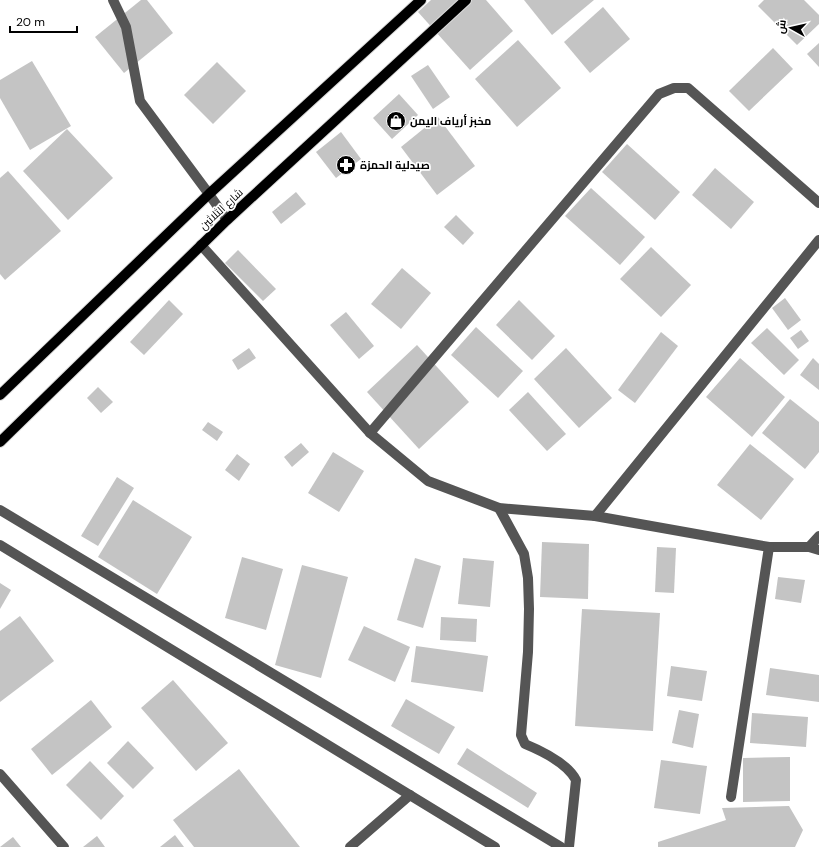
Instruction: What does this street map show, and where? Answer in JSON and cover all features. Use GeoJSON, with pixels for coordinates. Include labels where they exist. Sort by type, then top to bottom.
{"type":"FeatureCollection","features":[{"type":"Feature","properties":{"kind":"main road","name":"شارع الثلاثين"},"geometry":{"type":"LineString","coordinates":[[0,395],[209,194],[421,0]]}},
{"type":"Feature","properties":{"kind":"main road","name":"شارع الثلاثين"},"geometry":{"type":"LineString","coordinates":[[0,442],[227,220],[466,0]]}},
{"type":"Feature","properties":{"kind":"street"},"geometry":{"type":"LineString","coordinates":[[113,0],[126,27],[140,101],[227,220]]}},
{"type":"Feature","properties":{"kind":"street"},"geometry":{"type":"LineString","coordinates":[[370,433],[659,94],[674,88],[688,88],[819,203]]}},
{"type":"Feature","properties":{"kind":"street"},"geometry":{"type":"LineString","coordinates":[[595,516],[819,240]]}},
{"type":"Feature","properties":{"kind":"street"},"geometry":{"type":"LineString","coordinates":[[201,245],[370,433],[428,481],[499,508],[595,516],[769,547],[814,548],[819,536]]}},
{"type":"Feature","properties":{"kind":"street"},"geometry":{"type":"LineString","coordinates":[[499,508],[524,554],[528,578],[528,652],[521,735],[525,744],[560,762],[572,773],[576,780],[569,847]]}},
{"type":"Feature","properties":{"kind":"street"},"geometry":{"type":"LineString","coordinates":[[0,510],[561,847]]}},
{"type":"Feature","properties":{"kind":"street"},"geometry":{"type":"LineString","coordinates":[[0,545],[495,847]]}},
{"type":"Feature","properties":{"kind":"street"},"geometry":{"type":"LineString","coordinates":[[731,797],[769,547]]}},
{"type":"Feature","properties":{"kind":"street"},"geometry":{"type":"LineString","coordinates":[[0,774],[64,847]]}},
{"type":"Feature","properties":{"kind":"street"},"geometry":{"type":"LineString","coordinates":[[350,847],[410,795]]}},
{"type":"Feature","properties":{"kind":"building"},"geometry":{"type":"Polygon","coordinates":[[[141,0],[147,0],[173,33],[124,73],[95,37],[141,0]]]}},
{"type":"Feature","properties":{"kind":"building"},"geometry":{"type":"Polygon","coordinates":[[[431,0],[486,0],[513,31],[470,70],[418,12],[431,0]]]}},
{"type":"Feature","properties":{"kind":"building"},"geometry":{"type":"Polygon","coordinates":[[[524,0],[594,0],[552,35],[524,0]]]}},
{"type":"Feature","properties":{"kind":"building"},"geometry":{"type":"Polygon","coordinates":[[[764,0],[804,0],[819,15],[819,24],[797,45],[758,6],[764,0]]]}},
{"type":"Feature","properties":{"kind":"building"},"geometry":{"type":"Polygon","coordinates":[[[603,7],[630,39],[590,73],[564,42],[603,7]]]}},
{"type":"Feature","properties":{"kind":"building"},"geometry":{"type":"Polygon","coordinates":[[[518,40],[561,88],[517,127],[475,79],[518,40]]]}},
{"type":"Feature","properties":{"kind":"building"},"geometry":{"type":"Polygon","coordinates":[[[819,43],[819,67],[807,54],[819,43]]]}},
{"type":"Feature","properties":{"kind":"building"},"geometry":{"type":"Polygon","coordinates":[[[773,48],[793,69],[749,111],[729,91],[773,48]]]}},
{"type":"Feature","properties":{"kind":"building"},"geometry":{"type":"Polygon","coordinates":[[[32,61],[71,126],[30,150],[0,98],[0,80],[32,61]]]}},
{"type":"Feature","properties":{"kind":"building"},"geometry":{"type":"Polygon","coordinates":[[[217,62],[246,91],[213,124],[184,95],[217,62]]]}},
{"type":"Feature","properties":{"kind":"building"},"geometry":{"type":"Polygon","coordinates":[[[428,65],[450,97],[433,109],[411,76],[428,65]]]}},
{"type":"Feature","properties":{"kind":"building"},"geometry":{"type":"Polygon","coordinates":[[[399,94],[418,115],[392,139],[373,118],[399,94]]]}},
{"type":"Feature","properties":{"kind":"building"},"geometry":{"type":"Polygon","coordinates":[[[438,117],[475,166],[437,195],[401,147],[438,117]]]}},
{"type":"Feature","properties":{"kind":"building"},"geometry":{"type":"Polygon","coordinates":[[[67,129],[113,178],[68,220],[23,171],[67,129]]]}},
{"type":"Feature","properties":{"kind":"building"},"geometry":{"type":"Polygon","coordinates":[[[341,132],[361,159],[336,178],[316,152],[341,132]]]}},
{"type":"Feature","properties":{"kind":"building"},"geometry":{"type":"Polygon","coordinates":[[[627,144],[680,192],[655,220],[602,172],[627,144]]]}},
{"type":"Feature","properties":{"kind":"building"},"geometry":{"type":"Polygon","coordinates":[[[715,168],[754,202],[731,229],[692,195],[715,168]]]}},
{"type":"Feature","properties":{"kind":"building"},"geometry":{"type":"Polygon","coordinates":[[[8,171],[61,231],[5,280],[0,274],[0,178],[8,171]]]}},
{"type":"Feature","properties":{"kind":"building"},"geometry":{"type":"Polygon","coordinates":[[[591,188],[645,237],[620,265],[565,216],[591,188]]]}},
{"type":"Feature","properties":{"kind":"building"},"geometry":{"type":"Polygon","coordinates":[[[296,192],[306,204],[281,224],[272,212],[296,192]]]}},
{"type":"Feature","properties":{"kind":"building"},"geometry":{"type":"Polygon","coordinates":[[[456,215],[474,233],[463,245],[444,227],[456,215]]]}},
{"type":"Feature","properties":{"kind":"building"},"geometry":{"type":"Polygon","coordinates":[[[651,247],[691,285],[661,317],[620,279],[651,247]]]}},
{"type":"Feature","properties":{"kind":"building"},"geometry":{"type":"Polygon","coordinates":[[[238,250],[276,289],[263,301],[225,263],[238,250]]]}},
{"type":"Feature","properties":{"kind":"building"},"geometry":{"type":"Polygon","coordinates":[[[402,268],[431,293],[401,329],[371,304],[402,268]]]}},
{"type":"Feature","properties":{"kind":"building"},"geometry":{"type":"Polygon","coordinates":[[[785,298],[801,320],[788,330],[772,308],[785,298]]]}},
{"type":"Feature","properties":{"kind":"building"},"geometry":{"type":"Polygon","coordinates":[[[169,300],[183,314],[144,355],[130,342],[169,300]]]}},
{"type":"Feature","properties":{"kind":"building"},"geometry":{"type":"Polygon","coordinates":[[[519,300],[555,336],[532,360],[496,325],[519,300]]]}},
{"type":"Feature","properties":{"kind":"building"},"geometry":{"type":"Polygon","coordinates":[[[346,312],[374,346],[359,359],[330,325],[346,312]]]}},
{"type":"Feature","properties":{"kind":"building"},"geometry":{"type":"Polygon","coordinates":[[[476,327],[523,371],[498,398],[451,355],[476,327]]]}},
{"type":"Feature","properties":{"kind":"building"},"geometry":{"type":"Polygon","coordinates":[[[767,328],[799,360],[784,375],[751,343],[767,328]]]}},
{"type":"Feature","properties":{"kind":"building"},"geometry":{"type":"Polygon","coordinates":[[[801,330],[809,341],[798,349],[790,338],[801,330]]]}},
{"type":"Feature","properties":{"kind":"building"},"geometry":{"type":"Polygon","coordinates":[[[661,332],[678,346],[635,403],[618,390],[661,332]]]}},
{"type":"Feature","properties":{"kind":"building"},"geometry":{"type":"Polygon","coordinates":[[[417,345],[469,402],[419,449],[367,392],[417,345]]]}},
{"type":"Feature","properties":{"kind":"building"},"geometry":{"type":"Polygon","coordinates":[[[249,348],[256,358],[238,370],[232,360],[249,348]]]}},
{"type":"Feature","properties":{"kind":"building"},"geometry":{"type":"Polygon","coordinates":[[[566,348],[612,398],[579,428],[534,379],[566,348]]]}},
{"type":"Feature","properties":{"kind":"building"},"geometry":{"type":"Polygon","coordinates":[[[740,358],[785,397],[752,437],[706,397],[740,358]]]}},
{"type":"Feature","properties":{"kind":"building"},"geometry":{"type":"Polygon","coordinates":[[[813,358],[819,364],[819,390],[800,375],[813,358]]]}},
{"type":"Feature","properties":{"kind":"building"},"geometry":{"type":"Polygon","coordinates":[[[98,387],[113,402],[101,413],[87,398],[98,387]]]}},
{"type":"Feature","properties":{"kind":"building"},"geometry":{"type":"Polygon","coordinates":[[[528,392],[566,434],[547,451],[509,410],[528,392]]]}},
{"type":"Feature","properties":{"kind":"building"},"geometry":{"type":"Polygon","coordinates":[[[790,399],[819,422],[819,452],[805,469],[762,433],[790,399]]]}},
{"type":"Feature","properties":{"kind":"building"},"geometry":{"type":"Polygon","coordinates":[[[208,422],[223,432],[217,441],[202,430],[208,422]]]}},
{"type":"Feature","properties":{"kind":"building"},"geometry":{"type":"Polygon","coordinates":[[[301,443],[309,452],[292,467],[284,457],[301,443]]]}},
{"type":"Feature","properties":{"kind":"building"},"geometry":{"type":"Polygon","coordinates":[[[750,444],[794,479],[761,520],[717,485],[750,444]]]}},
{"type":"Feature","properties":{"kind":"building"},"geometry":{"type":"Polygon","coordinates":[[[333,452],[364,471],[339,512],[308,493],[333,452]]]}},
{"type":"Feature","properties":{"kind":"building"},"geometry":{"type":"Polygon","coordinates":[[[237,454],[250,464],[239,481],[225,470],[237,454]]]}},
{"type":"Feature","properties":{"kind":"building"},"geometry":{"type":"Polygon","coordinates":[[[117,477],[134,488],[98,546],[81,536],[117,477]]]}},
{"type":"Feature","properties":{"kind":"building"},"geometry":{"type":"Polygon","coordinates":[[[133,500],[192,537],[157,594],[98,557],[133,500]]]}},
{"type":"Feature","properties":{"kind":"building"},"geometry":{"type":"Polygon","coordinates":[[[542,542],[589,544],[588,599],[540,597],[542,542]]]}},
{"type":"Feature","properties":{"kind":"building"},"geometry":{"type":"Polygon","coordinates":[[[657,547],[676,548],[674,593],[655,592],[657,547]]]}},
{"type":"Feature","properties":{"kind":"building"},"geometry":{"type":"Polygon","coordinates":[[[242,557],[283,569],[266,630],[225,618],[242,557]]]}},
{"type":"Feature","properties":{"kind":"building"},"geometry":{"type":"Polygon","coordinates":[[[415,558],[441,566],[423,628],[397,620],[415,558]]]}},
{"type":"Feature","properties":{"kind":"building"},"geometry":{"type":"Polygon","coordinates":[[[463,558],[494,561],[490,607],[458,604],[463,558]]]}},
{"type":"Feature","properties":{"kind":"building"},"geometry":{"type":"Polygon","coordinates":[[[302,565],[348,577],[321,678],[275,665],[302,565]]]}},
{"type":"Feature","properties":{"kind":"building"},"geometry":{"type":"Polygon","coordinates":[[[778,577],[805,580],[801,603],[775,599],[778,577]]]}},
{"type":"Feature","properties":{"kind":"building"},"geometry":{"type":"Polygon","coordinates":[[[0,583],[11,590],[0,609],[0,583]]]}},
{"type":"Feature","properties":{"kind":"building"},"geometry":{"type":"Polygon","coordinates":[[[582,609],[660,613],[653,731],[575,726],[582,609]]]}},
{"type":"Feature","properties":{"kind":"building"},"geometry":{"type":"Polygon","coordinates":[[[20,616],[54,661],[0,702],[0,631],[20,616]]]}},
{"type":"Feature","properties":{"kind":"building"},"geometry":{"type":"Polygon","coordinates":[[[441,617],[477,619],[476,642],[440,640],[441,617]]]}},
{"type":"Feature","properties":{"kind":"building"},"geometry":{"type":"Polygon","coordinates":[[[364,626],[410,647],[395,682],[348,660],[364,626]]]}},
{"type":"Feature","properties":{"kind":"building"},"geometry":{"type":"Polygon","coordinates":[[[416,646],[488,656],[483,692],[411,682],[416,646]]]}},
{"type":"Feature","properties":{"kind":"building"},"geometry":{"type":"Polygon","coordinates":[[[671,666],[707,671],[702,701],[667,696],[671,666]]]}},
{"type":"Feature","properties":{"kind":"building"},"geometry":{"type":"Polygon","coordinates":[[[770,668],[819,675],[819,702],[766,695],[770,668]]]}},
{"type":"Feature","properties":{"kind":"building"},"geometry":{"type":"Polygon","coordinates":[[[173,680],[228,743],[196,771],[141,708],[173,680]]]}},
{"type":"Feature","properties":{"kind":"building"},"geometry":{"type":"Polygon","coordinates":[[[406,699],[455,727],[439,754],[391,726],[406,699]]]}},
{"type":"Feature","properties":{"kind":"building"},"geometry":{"type":"Polygon","coordinates":[[[91,700],[112,727],[52,775],[31,749],[91,700]]]}},
{"type":"Feature","properties":{"kind":"building"},"geometry":{"type":"Polygon","coordinates":[[[679,710],[699,714],[693,748],[672,743],[679,710]]]}},
{"type":"Feature","properties":{"kind":"building"},"geometry":{"type":"Polygon","coordinates":[[[752,713],[808,717],[806,747],[750,743],[752,713]]]}},
{"type":"Feature","properties":{"kind":"building"},"geometry":{"type":"Polygon","coordinates":[[[128,741],[154,768],[133,789],[107,763],[128,741]]]}},
{"type":"Feature","properties":{"kind":"building"},"geometry":{"type":"Polygon","coordinates":[[[467,748],[537,793],[528,808],[457,764],[467,748]]]}},
{"type":"Feature","properties":{"kind":"building"},"geometry":{"type":"Polygon","coordinates":[[[790,757],[790,801],[743,802],[743,758],[790,757]]]}},
{"type":"Feature","properties":{"kind":"building"},"geometry":{"type":"Polygon","coordinates":[[[661,760],[707,766],[700,814],[654,808],[661,760]]]}},
{"type":"Feature","properties":{"kind":"building"},"geometry":{"type":"Polygon","coordinates":[[[90,761],[124,796],[101,820],[66,785],[90,761]]]}},
{"type":"Feature","properties":{"kind":"building"},"geometry":{"type":"Polygon","coordinates":[[[239,769],[300,847],[194,847],[173,820],[239,769]]]}},
{"type":"Feature","properties":{"kind":"building"},"geometry":{"type":"Polygon","coordinates":[[[789,806],[803,830],[795,847],[658,847],[658,842],[726,820],[722,808],[789,806]]]}},
{"type":"Feature","properties":{"kind":"building"},"geometry":{"type":"Polygon","coordinates":[[[175,835],[184,847],[160,847],[175,835]]]}},
{"type":"Feature","properties":{"kind":"building"},"geometry":{"type":"Polygon","coordinates":[[[97,836],[105,847],[83,847],[97,836]]]}},
{"type":"Feature","properties":{"kind":"building"},"geometry":{"type":"Polygon","coordinates":[[[13,837],[21,847],[0,847],[13,837]]]}},
{"type":"Feature","properties":{"kind":"place","name":"مخبز أرياف اليمن"},"geometry":{"type":"Point","coordinates":[396,121]}},
{"type":"Feature","properties":{"kind":"place","name":"صيدلية الحمزة"},"geometry":{"type":"Point","coordinates":[346,165]}}]}
